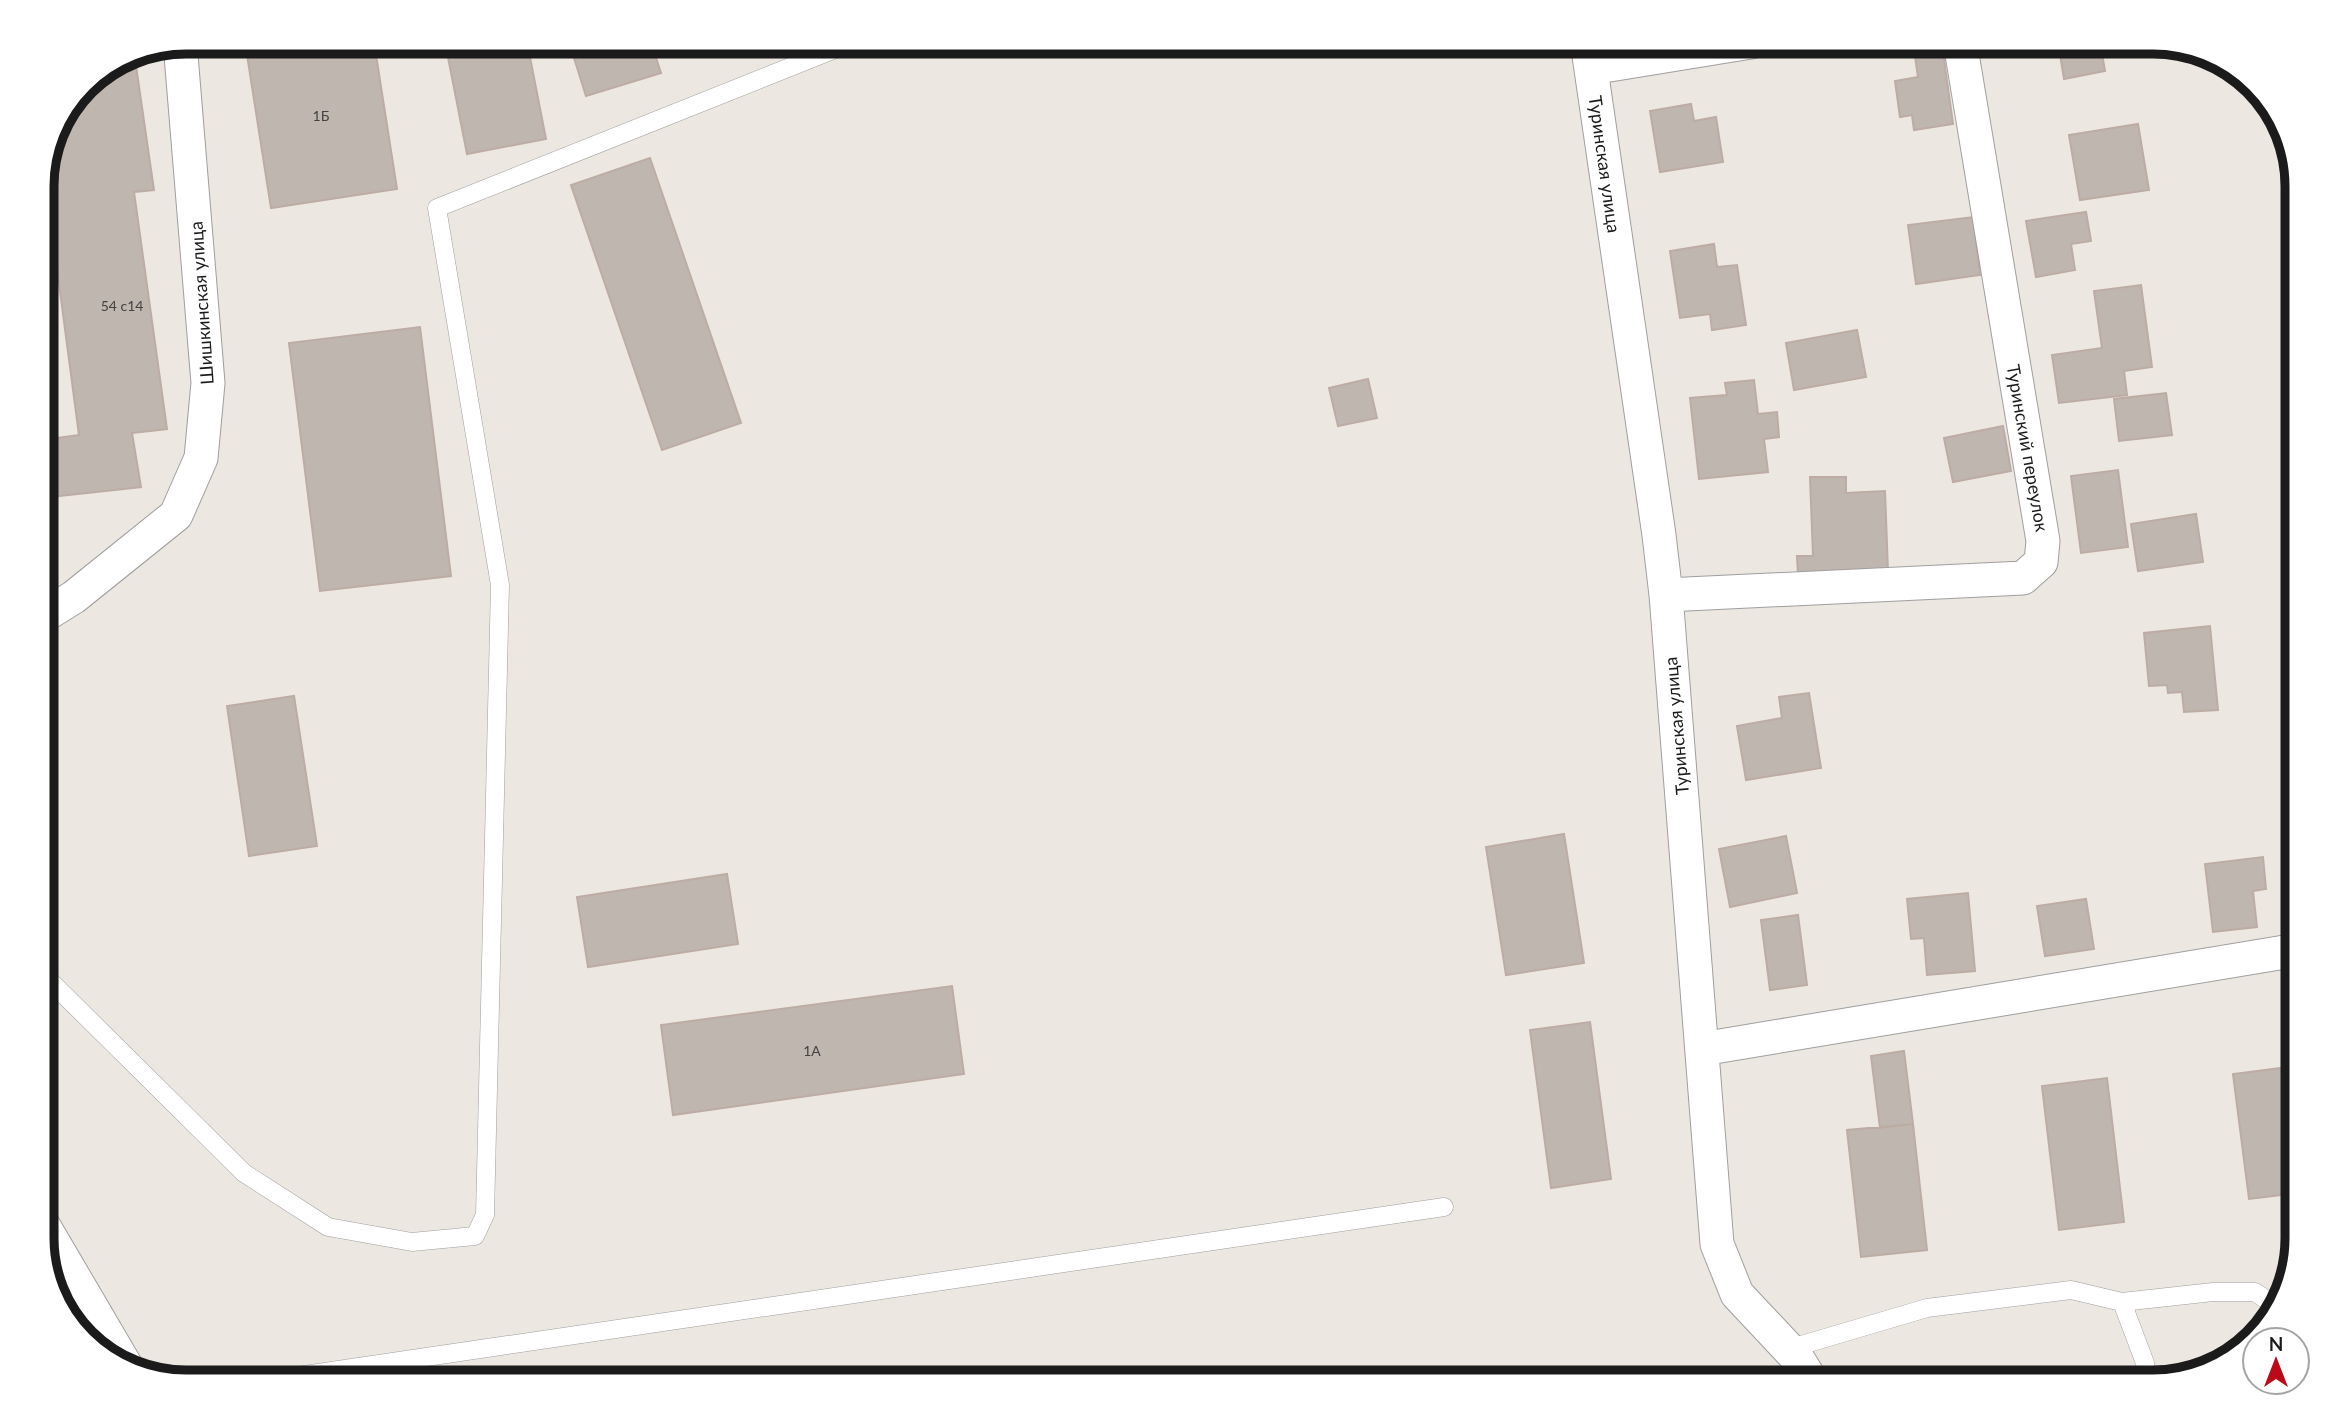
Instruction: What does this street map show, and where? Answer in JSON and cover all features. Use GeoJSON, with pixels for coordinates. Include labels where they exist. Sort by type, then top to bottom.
{"type":"FeatureCollection","features":[{"type":"Feature","properties":{"kind":"street","name":"Шишкинская улица"},"geometry":{"type":"LineString","coordinates":[[55,609],[74,597],[176,515],[201,458],[208,383],[181,54]]}},
{"type":"Feature","properties":{"kind":"street","name":"Туринский переулок"},"geometry":{"type":"LineString","coordinates":[[1666,595],[2023,578],[2041,562],[2043,541],[1961,54]]}},
{"type":"Feature","properties":{"kind":"street","name":"Туринская улица"},"geometry":{"type":"LineString","coordinates":[[1589,55],[1666,595],[1717,1244],[1737,1294],[1788,1349],[1803,1370]]}},
{"type":"Feature","properties":{"kind":"street"},"geometry":{"type":"LineString","coordinates":[[1702,1049],[2285,952]]}},
{"type":"Feature","properties":{"kind":"street"},"geometry":{"type":"LineString","coordinates":[[55,1247],[116,1350]]}},
{"type":"Feature","properties":{"kind":"lane"},"geometry":{"type":"LineString","coordinates":[[55,986],[244,1172],[328,1227],[412,1242],[475,1236],[485,1215],[500,585],[437,208],[823,54]]}},
{"type":"Feature","properties":{"kind":"lane"},"geometry":{"type":"LineString","coordinates":[[338,1370],[1444,1207]]}},
{"type":"Feature","properties":{"kind":"lane"},"geometry":{"type":"LineString","coordinates":[[1788,1349],[1927,1308],[2071,1290],[2122,1302],[2213,1292],[2255,1292],[2268,1301]]}},
{"type":"Feature","properties":{"kind":"lane"},"geometry":{"type":"LineString","coordinates":[[2122,1302],[2145,1370]]}},
{"type":"Feature","properties":{"kind":"building"},"geometry":{"type":"Polygon","coordinates":[[[247,54],[376,54],[397,189],[271,208],[247,54]]]}},
{"type":"Feature","properties":{"kind":"building"},"geometry":{"type":"Polygon","coordinates":[[[447,54],[529,54],[546,139],[467,154],[447,54]]]}},
{"type":"Feature","properties":{"kind":"building"},"geometry":{"type":"Polygon","coordinates":[[[573,54],[655,54],[661,73],[586,96],[573,54]]]}},
{"type":"Feature","properties":{"kind":"building"},"geometry":{"type":"Polygon","coordinates":[[[1943,54],[1953,124],[1914,130],[1912,115],[1900,117],[1895,81],[1918,77],[1915,56],[1943,54]]]}},
{"type":"Feature","properties":{"kind":"building"},"geometry":{"type":"Polygon","coordinates":[[[2060,54],[2102,54],[2105,71],[2064,79],[2060,54]]]}},
{"type":"Feature","properties":{"kind":"building"},"geometry":{"type":"Polygon","coordinates":[[[136,64],[154,190],[134,192],[167,429],[132,433],[141,487],[55,497],[55,438],[79,435],[55,253],[55,169],[64,135],[76,113],[106,81],[136,64]]]}},
{"type":"Feature","properties":{"kind":"building"},"geometry":{"type":"Polygon","coordinates":[[[1691,104],[1694,121],[1716,117],[1723,162],[1660,172],[1650,111],[1691,104]]]}},
{"type":"Feature","properties":{"kind":"building"},"geometry":{"type":"Polygon","coordinates":[[[2138,124],[2149,190],[2080,200],[2069,135],[2138,124]]]}},
{"type":"Feature","properties":{"kind":"building"},"geometry":{"type":"Polygon","coordinates":[[[650,158],[741,423],[662,450],[571,185],[650,158]]]}},
{"type":"Feature","properties":{"kind":"building"},"geometry":{"type":"Polygon","coordinates":[[[2086,212],[2091,241],[2071,244],[2075,270],[2036,277],[2026,221],[2086,212]]]}},
{"type":"Feature","properties":{"kind":"building"},"geometry":{"type":"Polygon","coordinates":[[[1973,217],[1980,275],[1916,284],[1908,225],[1973,217]]]}},
{"type":"Feature","properties":{"kind":"building"},"geometry":{"type":"Polygon","coordinates":[[[1714,244],[1717,267],[1737,265],[1746,325],[1712,330],[1710,314],[1680,318],[1670,251],[1714,244]]]}},
{"type":"Feature","properties":{"kind":"building"},"geometry":{"type":"Polygon","coordinates":[[[2141,285],[2152,367],[2124,371],[2127,395],[2059,403],[2052,355],[2102,348],[2094,291],[2141,285]]]}},
{"type":"Feature","properties":{"kind":"building"},"geometry":{"type":"Polygon","coordinates":[[[420,327],[451,576],[320,591],[289,343],[420,327]]]}},
{"type":"Feature","properties":{"kind":"building"},"geometry":{"type":"Polygon","coordinates":[[[1857,330],[1866,377],[1794,390],[1786,343],[1857,330]]]}},
{"type":"Feature","properties":{"kind":"building"},"geometry":{"type":"Polygon","coordinates":[[[1368,379],[1377,418],[1338,426],[1329,388],[1368,379]]]}},
{"type":"Feature","properties":{"kind":"building"},"geometry":{"type":"Polygon","coordinates":[[[1754,380],[1758,414],[1777,412],[1779,437],[1764,439],[1768,472],[1699,479],[1690,398],[1727,395],[1725,383],[1754,380]]]}},
{"type":"Feature","properties":{"kind":"building"},"geometry":{"type":"Polygon","coordinates":[[[2166,393],[2172,435],[2119,441],[2114,399],[2166,393]]]}},
{"type":"Feature","properties":{"kind":"building"},"geometry":{"type":"Polygon","coordinates":[[[2003,426],[2011,471],[1953,482],[1944,438],[2003,426]]]}},
{"type":"Feature","properties":{"kind":"building"},"geometry":{"type":"Polygon","coordinates":[[[2118,470],[2128,547],[2081,553],[2071,476],[2118,470]]]}},
{"type":"Feature","properties":{"kind":"building"},"geometry":{"type":"Polygon","coordinates":[[[1810,477],[1846,477],[1846,493],[1885,491],[1888,572],[1798,575],[1797,556],[1813,556],[1810,477]]]}},
{"type":"Feature","properties":{"kind":"building"},"geometry":{"type":"Polygon","coordinates":[[[2196,514],[2203,562],[2138,571],[2131,524],[2196,514]]]}},
{"type":"Feature","properties":{"kind":"building"},"geometry":{"type":"Polygon","coordinates":[[[2210,626],[2218,710],[2184,712],[2182,692],[2168,693],[2167,685],[2149,686],[2144,633],[2210,626]]]}},
{"type":"Feature","properties":{"kind":"building"},"geometry":{"type":"Polygon","coordinates":[[[1809,693],[1821,768],[1746,780],[1737,726],[1782,718],[1779,697],[1809,693]]]}},
{"type":"Feature","properties":{"kind":"building"},"geometry":{"type":"Polygon","coordinates":[[[294,696],[317,846],[249,856],[227,706],[294,696]]]}},
{"type":"Feature","properties":{"kind":"building"},"geometry":{"type":"Polygon","coordinates":[[[1564,834],[1584,963],[1506,975],[1486,847],[1564,834]]]}},
{"type":"Feature","properties":{"kind":"building"},"geometry":{"type":"Polygon","coordinates":[[[1786,836],[1797,893],[1730,907],[1719,849],[1786,836]]]}},
{"type":"Feature","properties":{"kind":"building"},"geometry":{"type":"Polygon","coordinates":[[[2263,857],[2266,889],[2253,891],[2257,927],[2213,932],[2205,864],[2263,857]]]}},
{"type":"Feature","properties":{"kind":"building"},"geometry":{"type":"Polygon","coordinates":[[[727,874],[738,944],[588,967],[577,897],[727,874]]]}},
{"type":"Feature","properties":{"kind":"building"},"geometry":{"type":"Polygon","coordinates":[[[1968,893],[1975,971],[1927,975],[1924,938],[1911,939],[1907,899],[1968,893]]]}},
{"type":"Feature","properties":{"kind":"building"},"geometry":{"type":"Polygon","coordinates":[[[2086,899],[2094,949],[2045,956],[2037,906],[2086,899]]]}},
{"type":"Feature","properties":{"kind":"building"},"geometry":{"type":"Polygon","coordinates":[[[1798,915],[1807,985],[1770,990],[1761,920],[1798,915]]]}},
{"type":"Feature","properties":{"kind":"building"},"geometry":{"type":"Polygon","coordinates":[[[952,986],[964,1074],[673,1115],[661,1025],[952,986]]]}},
{"type":"Feature","properties":{"kind":"building"},"geometry":{"type":"Polygon","coordinates":[[[1590,1022],[1611,1179],[1551,1188],[1530,1030],[1590,1022]]]}},
{"type":"Feature","properties":{"kind":"building"},"geometry":{"type":"Polygon","coordinates":[[[1904,1051],[1913,1124],[1880,1128],[1871,1056],[1904,1051]]]}},
{"type":"Feature","properties":{"kind":"building"},"geometry":{"type":"Polygon","coordinates":[[[2285,1068],[2285,1195],[2249,1199],[2233,1074],[2285,1068]]]}},
{"type":"Feature","properties":{"kind":"building"},"geometry":{"type":"Polygon","coordinates":[[[2107,1078],[2124,1222],[2059,1230],[2042,1086],[2107,1078]]]}},
{"type":"Feature","properties":{"kind":"building"},"geometry":{"type":"Polygon","coordinates":[[[1913,1124],[1927,1250],[1861,1257],[1847,1130],[1913,1124]]]}}]}
